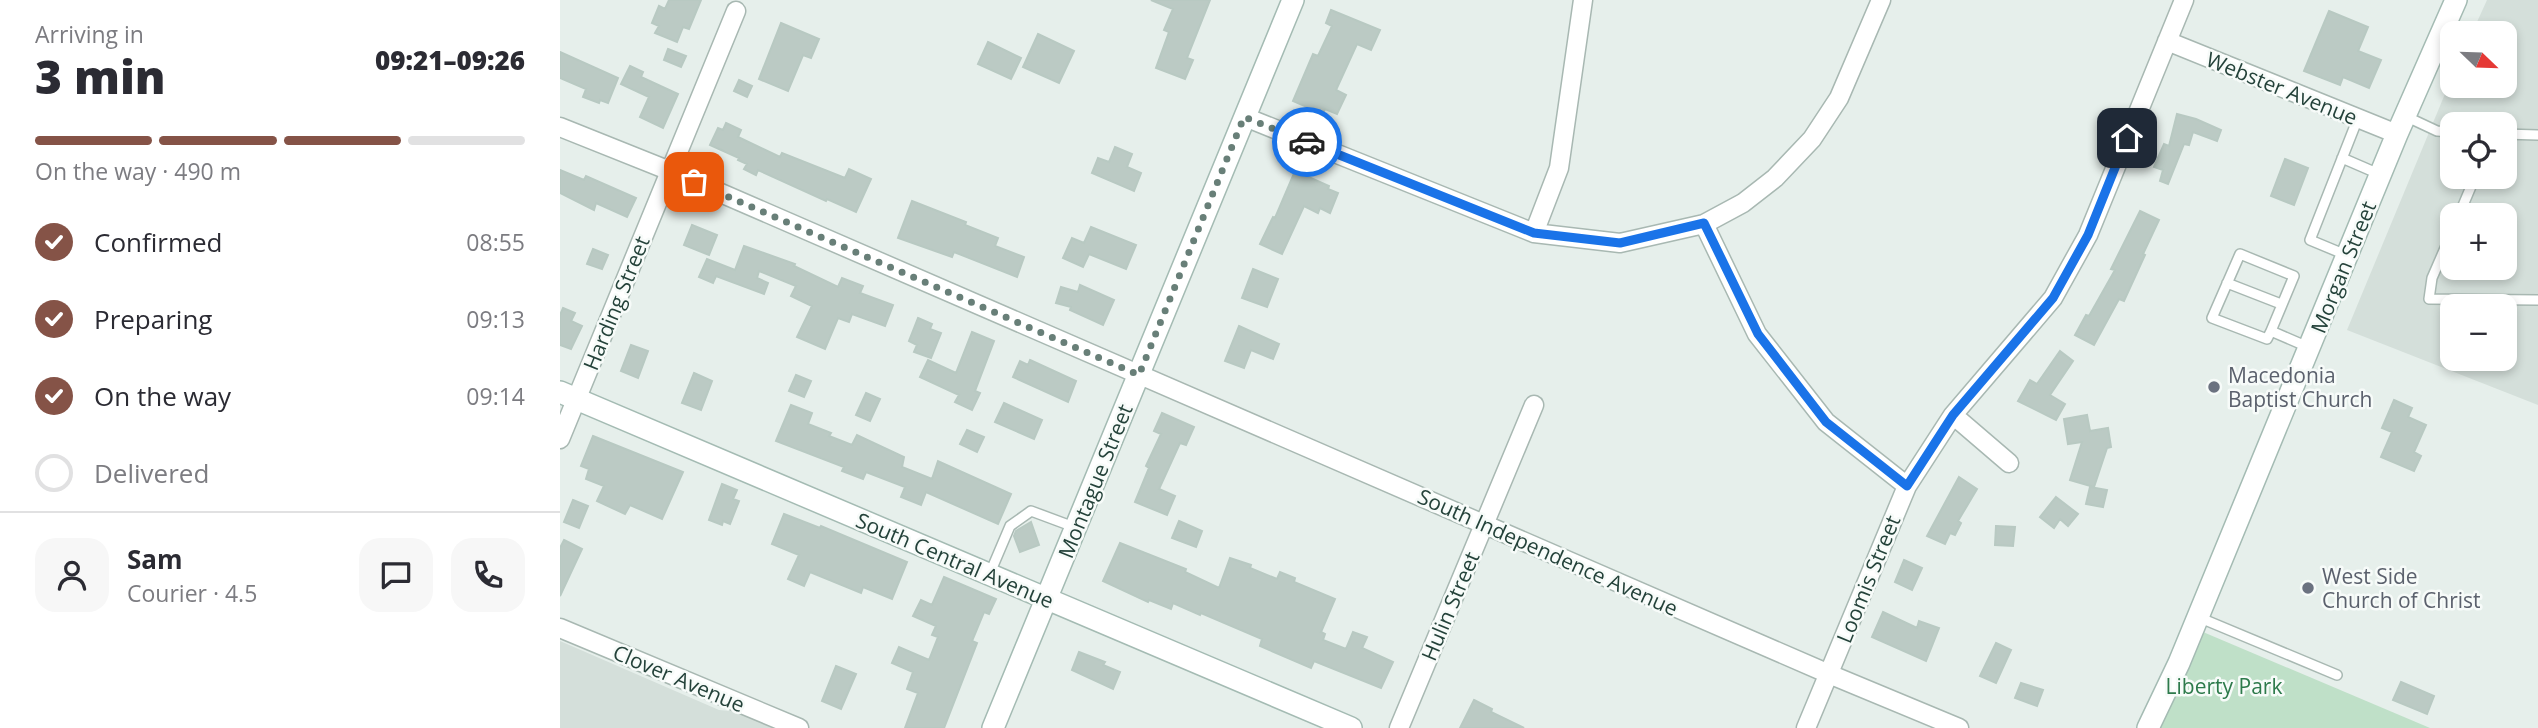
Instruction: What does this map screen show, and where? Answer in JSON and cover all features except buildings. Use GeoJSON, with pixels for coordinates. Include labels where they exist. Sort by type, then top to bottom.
{"type":"FeatureCollection","features":[{"type":"Feature","properties":{"kind":"main road","name":"Montague Street"},"geometry":{"type":"LineString","coordinates":[[993,728],[1293,0]]}},
{"type":"Feature","properties":{"kind":"main road","name":"Morgan Street"},"geometry":{"type":"LineString","coordinates":[[2148,728],[2198,617],[2401,125],[2456,0]]}},
{"type":"Feature","properties":{"kind":"main road","name":"South Central Avenue"},"geometry":{"type":"LineString","coordinates":[[568,395],[1351,728]]}},
{"type":"Feature","properties":{"kind":"street"},"geometry":{"type":"LineString","coordinates":[[1534,233],[1559,168],[1583,0]]}},
{"type":"Feature","properties":{"kind":"street"},"geometry":{"type":"LineString","coordinates":[[1244,117],[1534,233],[1620,243],[1704,223],[1743,203],[1764,186],[1812,139],[1839,98],[1881,0]]}},
{"type":"Feature","properties":{"kind":"street","name":"Loomis Street"},"geometry":{"type":"LineString","coordinates":[[1806,728],[1907,486],[1953,415],[2053,298],[2088,235],[2184,0]]}},
{"type":"Feature","properties":{"kind":"street","name":"Harding Street"},"geometry":{"type":"LineString","coordinates":[[560,439],[568,395],[670,171],[736,11]]}},
{"type":"Feature","properties":{"kind":"street","name":"Webster Avenue"},"geometry":{"type":"LineString","coordinates":[[2167,41],[2358,118],[2401,125]]}},
{"type":"Feature","properties":{"kind":"street","name":"South Independence Avenue"},"geometry":{"type":"LineString","coordinates":[[560,127],[670,171],[1959,728]]}},
{"type":"Feature","properties":{"kind":"street"},"geometry":{"type":"LineString","coordinates":[[1704,223],[1758,334],[1826,422],[1907,486]]}},
{"type":"Feature","properties":{"kind":"street","name":"Hulin Street"},"geometry":{"type":"LineString","coordinates":[[1399,728],[1534,405]]}},
{"type":"Feature","properties":{"kind":"street"},"geometry":{"type":"LineString","coordinates":[[1953,415],[2010,463]]}},
{"type":"Feature","properties":{"kind":"street","name":"Clover Avenue"},"geometry":{"type":"LineString","coordinates":[[560,628],[799,728]]}},
{"type":"Feature","properties":{"kind":"lane"},"geometry":{"type":"LineString","coordinates":[[2347,256],[2310,240],[2358,118]]}},
{"type":"Feature","properties":{"kind":"lane"},"geometry":{"type":"LineString","coordinates":[[2401,125],[2440,131]]}},
{"type":"Feature","properties":{"kind":"lane"},"geometry":{"type":"LineString","coordinates":[[2517,134],[2538,135]]}},
{"type":"Feature","properties":{"kind":"lane"},"geometry":{"type":"LineString","coordinates":[[2342,158],[2381,174]]}},
{"type":"Feature","properties":{"kind":"lane"},"geometry":{"type":"LineString","coordinates":[[2240,254],[2294,276],[2281,304],[2267,340],[2212,318],[2240,254]]}},
{"type":"Feature","properties":{"kind":"lane"},"geometry":{"type":"LineString","coordinates":[[2440,260],[2432,278],[2429,299],[2538,300]]}},
{"type":"Feature","properties":{"kind":"lane"},"geometry":{"type":"LineString","coordinates":[[2227,283],[2281,304]]}},
{"type":"Feature","properties":{"kind":"lane"},"geometry":{"type":"LineString","coordinates":[[2271,331],[2310,348]]}},
{"type":"Feature","properties":{"kind":"lane"},"geometry":{"type":"LineString","coordinates":[[989,575],[1010,526],[1031,511],[1076,528]]}},
{"type":"Feature","properties":{"kind":"lane"},"geometry":{"type":"LineString","coordinates":[[2198,617],[2337,675]]}},
{"type":"Feature","properties":{"kind":"shaded area"},"geometry":{"type":"Polygon","coordinates":[[[2487,0],[2538,0],[2538,405],[2451,371],[2517,371],[2517,294],[2440,294],[2440,367],[2347,330],[2443,98],[2517,98],[2517,21],[2477,21],[2487,0]]]}},
{"type":"Feature","properties":{"kind":"shaded area"},"geometry":{"type":"Polygon","coordinates":[[[560,641],[719,710],[741,712],[783,728],[560,728],[560,641]]]}},
{"type":"Feature","properties":{"kind":"green space","name":"Liberty Park"},"geometry":{"type":"Polygon","coordinates":[[[2203,632],[2430,728],[2159,728],[2203,632]]]}},
{"type":"Feature","properties":{"kind":"way so far"},"geometry":{"type":"LineString","coordinates":[[694,182],[1139,375],[1244,117],[1307,142]]}},
{"type":"Feature","properties":{"kind":"place","name":"Macedonia Baptist Church"},"geometry":{"type":"Point","coordinates":[2214,387]}},
{"type":"Feature","properties":{"kind":"place","name":"West Side Church of Christ"},"geometry":{"type":"Point","coordinates":[2308,588]}},
{"type":"Feature","properties":{"kind":"route"},"geometry":{"type":"LineString","coordinates":[[1307,142],[1534,233],[1620,243],[1704,223],[1758,334],[1826,422],[1907,486],[1953,415],[2053,298],[2088,235],[2127,138]]}}]}
